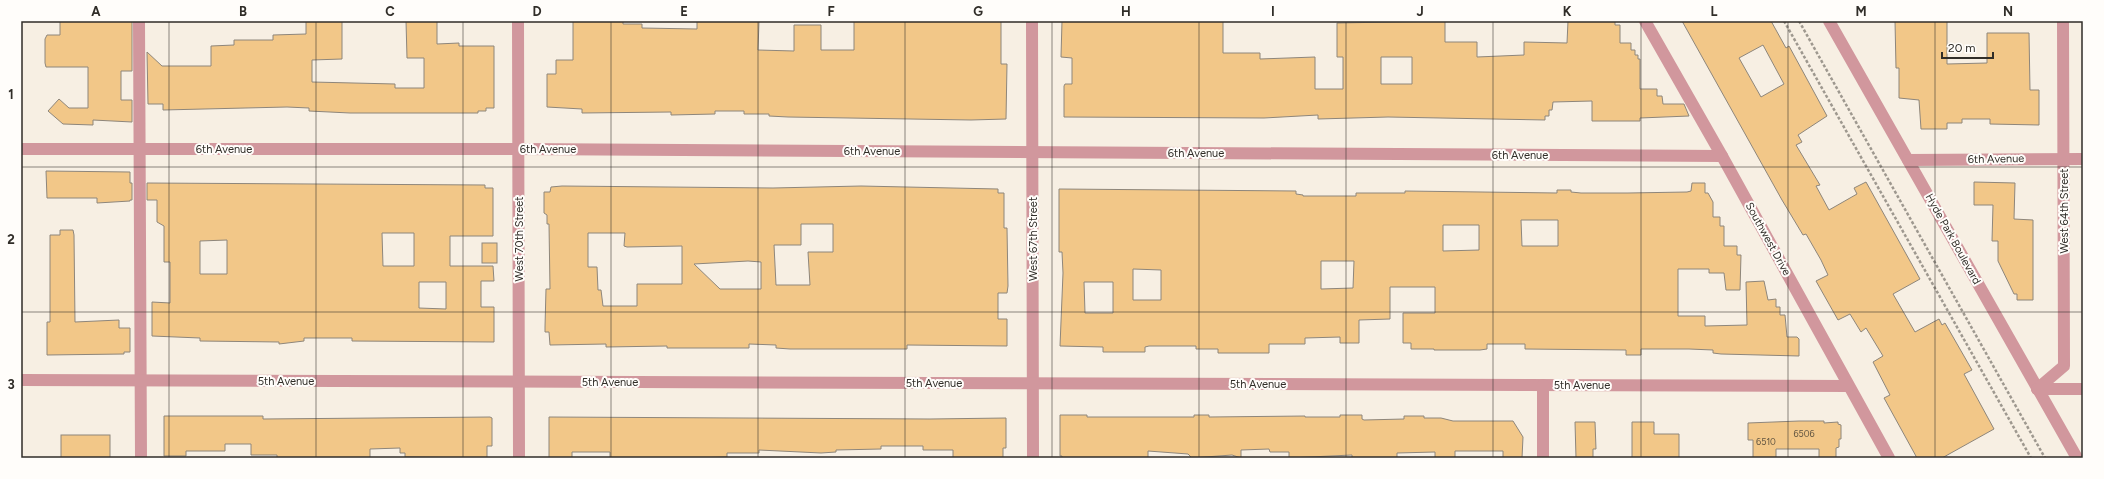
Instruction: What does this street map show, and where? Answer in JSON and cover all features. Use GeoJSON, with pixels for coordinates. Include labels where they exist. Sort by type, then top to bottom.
{"type":"FeatureCollection","features":[{"type":"Feature","properties":{"kind":"street"},"geometry":{"type":"LineString","coordinates":[[139,21],[141,458]]}},
{"type":"Feature","properties":{"kind":"street","name":"West 70th Street"},"geometry":{"type":"LineString","coordinates":[[518,21],[519,458]]}},
{"type":"Feature","properties":{"kind":"street","name":"West 67th Street"},"geometry":{"type":"LineString","coordinates":[[1032,21],[1033,458]]}},
{"type":"Feature","properties":{"kind":"street","name":"Southwest Drive"},"geometry":{"type":"LineString","coordinates":[[1645,21],[1722,156],[1889,458]]}},
{"type":"Feature","properties":{"kind":"street","name":"Hyde Park Boulevard"},"geometry":{"type":"LineString","coordinates":[[1829,21],[2077,458]]}},
{"type":"Feature","properties":{"kind":"street","name":"West 64th Street"},"geometry":{"type":"LineString","coordinates":[[2037,389],[2064,366],[2063,21]]}},
{"type":"Feature","properties":{"kind":"street","name":"6th Avenue"},"geometry":{"type":"LineString","coordinates":[[21,149],[519,148],[1722,156]]}},
{"type":"Feature","properties":{"kind":"street","name":"6th Avenue"},"geometry":{"type":"LineString","coordinates":[[1908,160],[2083,159]]}},
{"type":"Feature","properties":{"kind":"street","name":"5th Avenue"},"geometry":{"type":"LineString","coordinates":[[21,380],[1848,386]]}},
{"type":"Feature","properties":{"kind":"street"},"geometry":{"type":"LineString","coordinates":[[1543,385],[1543,458]]}},
{"type":"Feature","properties":{"kind":"street"},"geometry":{"type":"LineString","coordinates":[[2037,389],[2083,389]]}},
{"type":"Feature","properties":{"kind":"path"},"geometry":{"type":"LineString","coordinates":[[1784,21],[2030,458]]}},
{"type":"Feature","properties":{"kind":"path"},"geometry":{"type":"LineString","coordinates":[[1799,21],[2045,458]]}},
{"type":"Feature","properties":{"kind":"building"},"geometry":{"type":"Polygon","coordinates":[[[60,21],[132,21],[132,71],[121,71],[121,100],[132,100],[132,122],[93,120],[93,125],[63,124],[48,111],[59,99],[69,108],[88,108],[88,67],[46,67],[45,39],[47,35],[60,35],[60,21]]]}},
{"type":"Feature","properties":{"kind":"building"},"geometry":{"type":"Polygon","coordinates":[[[306,21],[342,21],[342,59],[312,60],[312,82],[395,84],[395,88],[424,88],[424,58],[407,58],[406,21],[437,21],[437,44],[459,43],[459,46],[494,46],[494,108],[486,108],[486,111],[478,111],[478,113],[350,113],[309,111],[309,108],[287,107],[163,110],[163,104],[148,104],[147,52],[162,66],[211,66],[211,46],[234,45],[234,40],[273,40],[273,35],[306,34],[306,21]]]}},
{"type":"Feature","properties":{"kind":"building"},"geometry":{"type":"Polygon","coordinates":[[[573,21],[623,21],[623,24],[642,24],[642,28],[697,29],[697,21],[759,21],[758,50],[794,51],[794,25],[821,25],[821,50],[854,50],[854,21],[1001,21],[1001,64],[1007,64],[1006,119],[971,120],[788,117],[769,116],[769,114],[744,114],[744,111],[715,111],[715,114],[671,115],[671,112],[582,113],[582,109],[547,107],[547,74],[556,74],[556,60],[573,60],[573,21]]]}},
{"type":"Feature","properties":{"kind":"building"},"geometry":{"type":"Polygon","coordinates":[[[1062,21],[1223,21],[1223,53],[1260,53],[1260,59],[1315,57],[1315,89],[1343,89],[1343,57],[1337,57],[1337,23],[1445,21],[1445,42],[1477,42],[1477,57],[1524,55],[1524,42],[1567,43],[1568,21],[1615,21],[1615,25],[1620,25],[1620,43],[1631,43],[1631,50],[1635,50],[1635,55],[1638,55],[1638,59],[1640,59],[1640,89],[1657,89],[1657,96],[1662,96],[1663,104],[1684,104],[1689,116],[1640,118],[1640,121],[1592,121],[1592,101],[1553,102],[1552,110],[1549,110],[1549,116],[1545,116],[1545,120],[1388,117],[1318,119],[1318,115],[1264,118],[1064,117],[1064,86],[1065,84],[1072,84],[1072,58],[1061,57],[1062,21]],[[1381,57],[1381,84],[1412,84],[1412,57],[1381,57]]]}},
{"type":"Feature","properties":{"kind":"building"},"geometry":{"type":"Polygon","coordinates":[[[1682,21],[1771,21],[1786,48],[1789,46],[1827,116],[1798,135],[1802,142],[1796,145],[1820,185],[1816,186],[1829,210],[1857,194],[1854,188],[1866,182],[1920,279],[1893,294],[1915,332],[1939,319],[1942,325],[1945,323],[1972,370],[1964,374],[1994,429],[1942,458],[1917,458],[1884,398],[1890,395],[1873,362],[1883,356],[1866,328],[1861,332],[1850,314],[1838,320],[1816,281],[1828,275],[1821,260],[1806,234],[1803,235],[1682,21]],[[1763,45],[1739,58],[1761,97],[1784,84],[1763,45]]]}},
{"type":"Feature","properties":{"kind":"building"},"geometry":{"type":"Polygon","coordinates":[[[1895,21],[1947,21],[1947,64],[1987,63],[1987,33],[2029,33],[2030,90],[2039,90],[2039,125],[1990,124],[1990,119],[1962,119],[1962,123],[1947,123],[1947,129],[1921,129],[1919,100],[1899,98],[1899,68],[1896,68],[1895,21]]]}},
{"type":"Feature","properties":{"kind":"building"},"geometry":{"type":"Polygon","coordinates":[[[46,171],[130,172],[130,183],[132,183],[132,200],[97,203],[97,198],[47,198],[46,171]]]}},
{"type":"Feature","properties":{"kind":"building"},"geometry":{"type":"Polygon","coordinates":[[[1974,182],[2015,183],[2014,219],[2033,220],[2033,300],[2017,300],[2017,294],[2014,294],[1998,261],[1998,241],[1992,241],[1993,205],[1974,205],[1974,182]]]}},
{"type":"Feature","properties":{"kind":"building"},"geometry":{"type":"Polygon","coordinates":[[[147,183],[485,185],[485,188],[493,188],[493,236],[450,236],[450,266],[493,266],[494,281],[481,281],[481,307],[494,307],[494,342],[352,341],[352,338],[304,338],[304,341],[279,344],[279,342],[200,341],[200,338],[152,336],[152,302],[170,303],[170,262],[164,262],[164,226],[157,222],[157,200],[147,200],[147,183]],[[382,233],[383,266],[414,266],[414,233],[382,233]],[[227,240],[200,241],[200,274],[227,274],[227,240]],[[419,282],[419,308],[446,309],[446,282],[419,282]]]}},
{"type":"Feature","properties":{"kind":"building"},"geometry":{"type":"Polygon","coordinates":[[[1692,183],[1705,183],[1705,193],[1708,193],[1713,202],[1713,217],[1720,217],[1720,226],[1724,226],[1724,246],[1737,246],[1737,255],[1741,255],[1740,290],[1726,290],[1724,273],[1709,273],[1709,269],[1678,269],[1678,316],[1705,316],[1705,326],[1747,325],[1746,282],[1764,281],[1768,300],[1776,299],[1776,307],[1780,307],[1780,315],[1785,315],[1787,337],[1797,337],[1799,339],[1799,356],[1721,354],[1713,353],[1713,350],[1689,349],[1641,349],[1641,355],[1626,355],[1626,350],[1525,349],[1525,344],[1487,344],[1487,349],[1480,350],[1411,349],[1411,343],[1403,343],[1403,313],[1435,313],[1435,287],[1390,287],[1390,319],[1359,320],[1359,343],[1340,343],[1340,337],[1305,338],[1305,344],[1269,344],[1269,353],[1218,353],[1218,349],[1196,349],[1196,346],[1149,346],[1145,347],[1145,352],[1103,352],[1103,347],[1060,346],[1063,273],[1062,252],[1059,252],[1059,189],[1296,191],[1296,194],[1303,196],[1356,196],[1356,193],[1405,193],[1405,191],[1557,193],[1557,190],[1571,190],[1571,192],[1581,193],[1628,193],[1691,191],[1692,183]],[[1521,220],[1522,246],[1558,246],[1558,220],[1521,220]],[[1443,225],[1443,251],[1479,250],[1479,225],[1443,225]],[[1321,261],[1321,289],[1353,288],[1354,261],[1321,261]],[[1133,269],[1133,300],[1161,300],[1161,270],[1133,269]],[[1084,282],[1085,313],[1113,313],[1113,282],[1084,282]]]}},
{"type":"Feature","properties":{"kind":"building"},"geometry":{"type":"Polygon","coordinates":[[[861,186],[998,189],[998,193],[1004,193],[1004,228],[1007,228],[1008,286],[1007,293],[998,293],[998,319],[1007,319],[1007,346],[907,345],[907,349],[790,349],[776,348],[776,345],[749,344],[749,348],[667,348],[667,346],[606,347],[606,344],[550,345],[549,332],[545,332],[546,289],[550,289],[549,224],[547,224],[547,215],[544,213],[544,192],[550,192],[551,187],[773,188],[861,186]],[[801,224],[801,245],[774,245],[776,285],[810,285],[808,252],[833,252],[833,224],[801,224]],[[588,233],[588,267],[597,267],[598,290],[601,290],[603,306],[637,306],[637,284],[682,284],[682,246],[627,247],[624,246],[625,233],[588,233]],[[748,261],[694,264],[720,289],[761,289],[761,262],[748,261]]]}},
{"type":"Feature","properties":{"kind":"building"},"geometry":{"type":"Polygon","coordinates":[[[60,230],[73,230],[74,235],[75,322],[119,320],[119,328],[130,328],[130,352],[124,352],[124,354],[47,355],[47,322],[50,322],[50,235],[60,235],[60,230]]]}},
{"type":"Feature","properties":{"kind":"building"},"geometry":{"type":"Polygon","coordinates":[[[482,243],[497,243],[497,263],[482,263],[482,243]]]}},
{"type":"Feature","properties":{"kind":"building"},"geometry":{"type":"Polygon","coordinates":[[[1060,415],[1087,415],[1087,417],[1194,417],[1194,415],[1209,415],[1209,417],[1340,417],[1340,415],[1362,415],[1362,419],[1364,420],[1404,419],[1404,416],[1424,416],[1424,418],[1441,418],[1453,421],[1513,421],[1523,437],[1522,458],[1503,458],[1503,451],[1455,451],[1455,458],[1435,458],[1435,452],[1397,453],[1397,458],[1352,458],[1352,455],[1289,458],[1289,452],[1270,452],[1269,449],[1241,450],[1241,458],[1232,455],[1192,458],[1188,454],[1148,451],[1148,458],[1062,458],[1062,456],[1060,456],[1060,415]]]}},
{"type":"Feature","properties":{"kind":"building"},"geometry":{"type":"Polygon","coordinates":[[[164,416],[263,416],[263,419],[490,417],[492,418],[492,446],[487,446],[487,458],[405,457],[405,453],[400,453],[400,448],[370,449],[370,458],[277,458],[277,455],[251,455],[251,444],[225,444],[225,451],[186,451],[186,456],[164,456],[164,416]]]}},
{"type":"Feature","properties":{"kind":"building"},"geometry":{"type":"Polygon","coordinates":[[[549,417],[1006,418],[1006,448],[1003,448],[1003,458],[953,458],[953,450],[923,450],[923,446],[881,446],[881,449],[836,450],[836,452],[821,453],[759,450],[759,453],[727,453],[727,457],[610,458],[610,452],[572,452],[572,458],[549,458],[549,417]]]}},
{"type":"Feature","properties":{"kind":"building"},"geometry":{"type":"Polygon","coordinates":[[[1824,421],[1824,423],[1838,422],[1838,424],[1841,425],[1841,439],[1839,439],[1839,447],[1836,448],[1836,458],[1819,458],[1819,449],[1776,449],[1776,458],[1753,458],[1753,440],[1748,440],[1748,423],[1824,421]]]}},
{"type":"Feature","properties":{"kind":"building"},"geometry":{"type":"Polygon","coordinates":[[[1575,422],[1595,422],[1596,449],[1593,449],[1593,458],[1576,458],[1575,422]]]}},
{"type":"Feature","properties":{"kind":"building"},"geometry":{"type":"Polygon","coordinates":[[[1632,422],[1654,422],[1654,434],[1679,434],[1679,458],[1632,458],[1632,422]]]}},
{"type":"Feature","properties":{"kind":"building"},"geometry":{"type":"Polygon","coordinates":[[[61,435],[110,435],[110,458],[61,458],[61,435]]]}}]}
